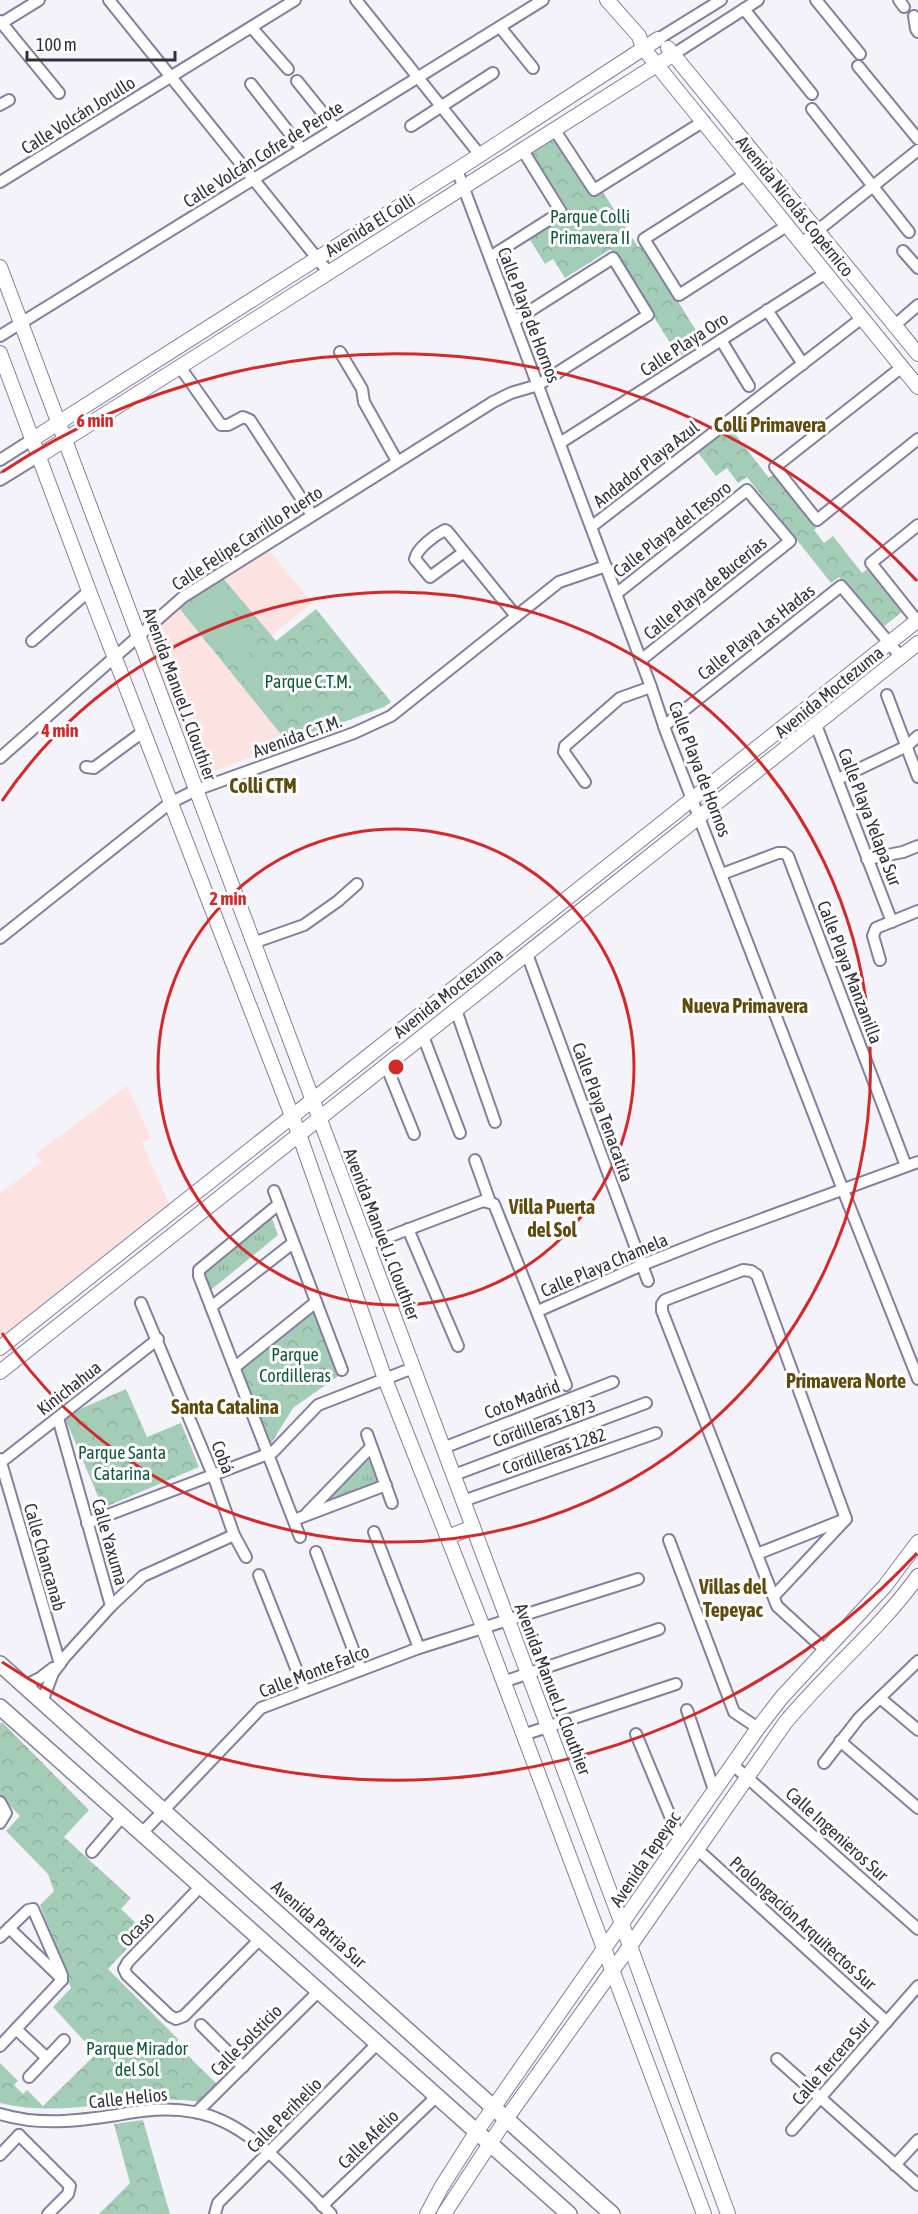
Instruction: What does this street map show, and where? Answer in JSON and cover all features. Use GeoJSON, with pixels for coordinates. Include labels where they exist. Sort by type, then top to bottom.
{"type":"FeatureCollection","features":[{"type":"Feature","properties":{"kind":"main road","name":"Avenida Patria Sur"},"geometry":{"type":"LineString","coordinates":[[0,1664],[612,2214]]}},
{"type":"Feature","properties":{"kind":"main road"},"geometry":{"type":"LineString","coordinates":[[1,1710],[569,2214]]}},
{"type":"Feature","properties":{"kind":"street"},"geometry":{"type":"LineString","coordinates":[[39,0],[1,23],[59,93]]}},
{"type":"Feature","properties":{"kind":"street"},"geometry":{"type":"LineString","coordinates":[[110,0],[329,273]]}},
{"type":"Feature","properties":{"kind":"street","name":"Calle Volcán Jorullo"},"geometry":{"type":"LineString","coordinates":[[0,182],[295,0]]}},
{"type":"Feature","properties":{"kind":"street"},"geometry":{"type":"LineString","coordinates":[[356,0],[480,155]]}},
{"type":"Feature","properties":{"kind":"street","name":"Calle Volcán Cofre de Perote"},"geometry":{"type":"LineString","coordinates":[[0,336],[543,0]]}},
{"type":"Feature","properties":{"kind":"street","name":"Avenida Nicolás Copérnico"},"geometry":{"type":"LineString","coordinates":[[607,0],[918,387]]}},
{"type":"Feature","properties":{"kind":"street","name":"Avenida El Colli"},"geometry":{"type":"LineString","coordinates":[[0,460],[457,170],[641,42],[658,39],[721,0]]}},
{"type":"Feature","properties":{"kind":"street","name":"Avenida El Colli"},"geometry":{"type":"LineString","coordinates":[[0,480],[758,0]]}},
{"type":"Feature","properties":{"kind":"street"},"geometry":{"type":"LineString","coordinates":[[816,0],[860,54]]}},
{"type":"Feature","properties":{"kind":"street"},"geometry":{"type":"LineString","coordinates":[[744,9],[812,94]]}},
{"type":"Feature","properties":{"kind":"street"},"geometry":{"type":"LineString","coordinates":[[914,16],[918,32]]}},
{"type":"Feature","properties":{"kind":"street"},"geometry":{"type":"LineString","coordinates":[[500,27],[533,68]]}},
{"type":"Feature","properties":{"kind":"street"},"geometry":{"type":"LineString","coordinates":[[252,28],[288,69]]}},
{"type":"Feature","properties":{"kind":"street","name":"Avenida Nicolás Copérnico"},"geometry":{"type":"LineString","coordinates":[[658,39],[674,54],[918,354]]}},
{"type":"Feature","properties":{"kind":"street"},"geometry":{"type":"LineString","coordinates":[[858,66],[918,139]]}},
{"type":"Feature","properties":{"kind":"street"},"geometry":{"type":"LineString","coordinates":[[411,126],[493,72]]}},
{"type":"Feature","properties":{"kind":"street"},"geometry":{"type":"LineString","coordinates":[[297,81],[335,128]]}},
{"type":"Feature","properties":{"kind":"street"},"geometry":{"type":"LineString","coordinates":[[251,84],[302,149]]}},
{"type":"Feature","properties":{"kind":"street"},"geometry":{"type":"LineString","coordinates":[[812,109],[909,231]]}},
{"type":"Feature","properties":{"kind":"street"},"geometry":{"type":"LineString","coordinates":[[554,129],[594,190],[704,121]]}},
{"type":"Feature","properties":{"kind":"street"},"geometry":{"type":"LineString","coordinates":[[490,257],[561,212],[522,149]]}},
{"type":"Feature","properties":{"kind":"street"},"geometry":{"type":"LineString","coordinates":[[802,243],[918,150]]}},
{"type":"Feature","properties":{"kind":"street","name":"Calle Playa de Hornos"},"geometry":{"type":"LineString","coordinates":[[457,170],[664,726],[918,1379]]}},
{"type":"Feature","properties":{"kind":"street"},"geometry":{"type":"LineString","coordinates":[[746,174],[644,239],[679,295],[788,225]]}},
{"type":"Feature","properties":{"kind":"street"},"geometry":{"type":"LineString","coordinates":[[903,250],[918,268]]}},
{"type":"Feature","properties":{"kind":"street","name":"Calle Felipe Carrillo Puerto"},"geometry":{"type":"LineString","coordinates":[[0,758],[183,597],[493,402],[510,393],[538,385],[648,315],[613,258],[514,321]]}},
{"type":"Feature","properties":{"kind":"street","name":"Avenida Manuel J. Clouthier"},"geometry":{"type":"LineString","coordinates":[[0,267],[548,1726],[728,2214]]}},
{"type":"Feature","properties":{"kind":"street","name":"Calle Playa Oro"},"geometry":{"type":"LineString","coordinates":[[560,443],[826,273]]}},
{"type":"Feature","properties":{"kind":"street"},"geometry":{"type":"LineString","coordinates":[[895,325],[918,305]]}},
{"type":"Feature","properties":{"kind":"street"},"geometry":{"type":"LineString","coordinates":[[767,310],[803,364]]}},
{"type":"Feature","properties":{"kind":"street","name":"Andador Playa Azul"},"geometry":{"type":"LineString","coordinates":[[591,527],[862,318]]}},
{"type":"Feature","properties":{"kind":"street"},"geometry":{"type":"LineString","coordinates":[[721,340],[748,386]]}},
{"type":"Feature","properties":{"kind":"street"},"geometry":{"type":"LineString","coordinates":[[340,352],[362,389],[364,402],[397,461]]}},
{"type":"Feature","properties":{"kind":"street"},"geometry":{"type":"LineString","coordinates":[[0,353],[298,1134],[385,1379],[483,1627],[704,2214]]}},
{"type":"Feature","properties":{"kind":"street"},"geometry":{"type":"LineString","coordinates":[[180,367],[221,425],[228,425],[243,417],[250,420],[312,515]]}},
{"type":"Feature","properties":{"kind":"street"},"geometry":{"type":"LineString","coordinates":[[902,367],[775,467],[817,520],[918,439]]}},
{"type":"Feature","properties":{"kind":"street","name":"Calle Playa de Bucerías"},"geometry":{"type":"LineString","coordinates":[[641,660],[790,541],[747,490]]}},
{"type":"Feature","properties":{"kind":"street","name":"Calle Playa del Tesoro"},"geometry":{"type":"LineString","coordinates":[[616,594],[747,490]]}},
{"type":"Feature","properties":{"kind":"street"},"geometry":{"type":"LineString","coordinates":[[918,525],[871,563],[918,621]]}},
{"type":"Feature","properties":{"kind":"street"},"geometry":{"type":"LineString","coordinates":[[464,552],[430,577],[414,556],[445,530],[464,552],[516,616]]}},
{"type":"Feature","properties":{"kind":"street","name":"Avenida C.T.M."},"geometry":{"type":"LineString","coordinates":[[2,933],[170,803],[196,790],[354,733],[391,716],[559,582],[606,566]]}},
{"type":"Feature","properties":{"kind":"street","name":"Calle Playa Las Hadas"},"geometry":{"type":"LineString","coordinates":[[664,726],[841,586],[889,643]]}},
{"type":"Feature","properties":{"kind":"street"},"geometry":{"type":"LineString","coordinates":[[33,641],[89,591]]}},
{"type":"Feature","properties":{"kind":"street","name":"Avenida Moctezuma"},"geometry":{"type":"LineString","coordinates":[[0,1348],[918,621]]}},
{"type":"Feature","properties":{"kind":"street"},"geometry":{"type":"LineString","coordinates":[[889,643],[901,657]]}},
{"type":"Feature","properties":{"kind":"street","name":"Avenida Moctezuma"},"geometry":{"type":"LineString","coordinates":[[0,1371],[918,643]]}},
{"type":"Feature","properties":{"kind":"street"},"geometry":{"type":"LineString","coordinates":[[585,782],[563,749],[621,698],[651,687]]}},
{"type":"Feature","properties":{"kind":"street"},"geometry":{"type":"LineString","coordinates":[[887,695],[918,777]]}},
{"type":"Feature","properties":{"kind":"street","name":"Calle Playa Yelapa Sur"},"geometry":{"type":"LineString","coordinates":[[816,725],[892,921]]}},
{"type":"Feature","properties":{"kind":"street"},"geometry":{"type":"LineString","coordinates":[[86,767],[94,768],[144,731]]}},
{"type":"Feature","properties":{"kind":"street"},"geometry":{"type":"LineString","coordinates":[[838,779],[907,746],[918,736]]}},
{"type":"Feature","properties":{"kind":"street"},"geometry":{"type":"LineString","coordinates":[[867,859],[903,852],[918,846]]}},
{"type":"Feature","properties":{"kind":"street","name":"Calle Playa Manzanilla"},"geometry":{"type":"LineString","coordinates":[[722,874],[778,853],[788,856],[906,1166]]}},
{"type":"Feature","properties":{"kind":"street"},"geometry":{"type":"LineString","coordinates":[[253,943],[304,925],[357,885]]}},
{"type":"Feature","properties":{"kind":"street"},"geometry":{"type":"LineString","coordinates":[[880,960],[873,936],[876,928],[918,911]]}},
{"type":"Feature","properties":{"kind":"street","name":"Calle Playa Tenacatita"},"geometry":{"type":"LineString","coordinates":[[527,954],[648,1281]]}},
{"type":"Feature","properties":{"kind":"street"},"geometry":{"type":"LineString","coordinates":[[456,1010],[495,1122]]}},
{"type":"Feature","properties":{"kind":"street"},"geometry":{"type":"LineString","coordinates":[[423,1036],[460,1133]]}},
{"type":"Feature","properties":{"kind":"street"},"geometry":{"type":"LineString","coordinates":[[386,1065],[414,1134]]}},
{"type":"Feature","properties":{"kind":"street","name":"Calle Playa Chamela"},"geometry":{"type":"LineString","coordinates":[[476,1160],[490,1202],[496,1207],[538,1311],[642,1265],[918,1162]]}},
{"type":"Feature","properties":{"kind":"street"},"geometry":{"type":"LineString","coordinates":[[274,1191],[342,1370]]}},
{"type":"Feature","properties":{"kind":"street"},"geometry":{"type":"LineString","coordinates":[[367,1245],[483,1201],[490,1202]]}},
{"type":"Feature","properties":{"kind":"street"},"geometry":{"type":"LineString","coordinates":[[279,1204],[199,1270],[199,1276],[268,1454],[299,1518],[300,1537]]}},
{"type":"Feature","properties":{"kind":"street"},"geometry":{"type":"LineString","coordinates":[[408,1229],[458,1346]]}},
{"type":"Feature","properties":{"kind":"street"},"geometry":{"type":"LineString","coordinates":[[211,1307],[293,1243]]}},
{"type":"Feature","properties":{"kind":"street"},"geometry":{"type":"LineString","coordinates":[[825,1650],[777,1606],[662,1311],[662,1304],[669,1298],[743,1270],[751,1270],[757,1275],[846,1519]]}},
{"type":"Feature","properties":{"kind":"street"},"geometry":{"type":"LineString","coordinates":[[235,1367],[316,1302]]}},
{"type":"Feature","properties":{"kind":"street","name":"Cobá"},"geometry":{"type":"LineString","coordinates":[[141,1303],[213,1475],[234,1535],[246,1557]]}},
{"type":"Feature","properties":{"kind":"street"},"geometry":{"type":"LineString","coordinates":[[538,1311],[566,1385]]}},
{"type":"Feature","properties":{"kind":"street","name":"Kinichahua"},"geometry":{"type":"LineString","coordinates":[[0,1460],[58,1418],[158,1339]]}},
{"type":"Feature","properties":{"kind":"street"},"geometry":{"type":"LineString","coordinates":[[87,1523],[273,1452],[318,1405],[414,1368]]}},
{"type":"Feature","properties":{"kind":"street","name":"Coto Madrid"},"geometry":{"type":"LineString","coordinates":[[443,1448],[613,1382]]}},
{"type":"Feature","properties":{"kind":"street","name":"Cordilleras 1873"},"geometry":{"type":"LineString","coordinates":[[454,1475],[646,1403]]}},
{"type":"Feature","properties":{"kind":"street","name":"Calle Yaxuma"},"geometry":{"type":"LineString","coordinates":[[58,1418],[111,1606]]}},
{"type":"Feature","properties":{"kind":"street","name":"Cordilleras 1282"},"geometry":{"type":"LineString","coordinates":[[463,1501],[656,1433]]}},
{"type":"Feature","properties":{"kind":"street"},"geometry":{"type":"LineString","coordinates":[[367,1434],[392,1503]]}},
{"type":"Feature","properties":{"kind":"street"},"geometry":{"type":"LineString","coordinates":[[299,1518],[371,1447]]}},
{"type":"Feature","properties":{"kind":"street","name":"Calle Chancanab"},"geometry":{"type":"LineString","coordinates":[[0,1460],[61,1661]]}},
{"type":"Feature","properties":{"kind":"street"},"geometry":{"type":"LineString","coordinates":[[299,1518],[386,1485]]}},
{"type":"Feature","properties":{"kind":"street"},"geometry":{"type":"LineString","coordinates":[[757,1554],[846,1519]]}},
{"type":"Feature","properties":{"kind":"street"},"geometry":{"type":"LineString","coordinates":[[774,1596],[846,1519]]}},
{"type":"Feature","properties":{"kind":"street"},"geometry":{"type":"LineString","coordinates":[[448,1537],[473,1527]]}},
{"type":"Feature","properties":{"kind":"street"},"geometry":{"type":"LineString","coordinates":[[374,1532],[419,1648]]}},
{"type":"Feature","properties":{"kind":"street"},"geometry":{"type":"LineString","coordinates":[[24,1686],[47,1674],[111,1606],[143,1576],[234,1535]]}},
{"type":"Feature","properties":{"kind":"street"},"geometry":{"type":"LineString","coordinates":[[669,1540],[734,1712],[758,1728]]}},
{"type":"Feature","properties":{"kind":"street","name":"Avenida Tepeyac"},"geometry":{"type":"LineString","coordinates":[[427,2214],[477,2131],[758,1728],[782,1697],[885,1586],[918,1542]]}},
{"type":"Feature","properties":{"kind":"street"},"geometry":{"type":"LineString","coordinates":[[316,1551],[362,1670]]}},
{"type":"Feature","properties":{"kind":"street"},"geometry":{"type":"LineString","coordinates":[[259,1575],[305,1691]]}},
{"type":"Feature","properties":{"kind":"street","name":"Avenida Tepeyac"},"geometry":{"type":"LineString","coordinates":[[444,2214],[489,2143],[785,1723],[900,1601],[918,1576]]}},
{"type":"Feature","properties":{"kind":"street","name":"Calle Monte Falco"},"geometry":{"type":"LineString","coordinates":[[142,1833],[261,1708],[419,1648],[638,1579]]}},
{"type":"Feature","properties":{"kind":"street"},"geometry":{"type":"LineString","coordinates":[[503,1682],[658,1629]]}},
{"type":"Feature","properties":{"kind":"street"},"geometry":{"type":"LineString","coordinates":[[42,1702],[53,1672],[61,1661]]}},
{"type":"Feature","properties":{"kind":"street"},"geometry":{"type":"LineString","coordinates":[[824,1763],[859,1718],[918,1661]]}},
{"type":"Feature","properties":{"kind":"street"},"geometry":{"type":"LineString","coordinates":[[524,1735],[676,1684]]}},
{"type":"Feature","properties":{"kind":"street"},"geometry":{"type":"LineString","coordinates":[[880,1698],[918,1730]]}},
{"type":"Feature","properties":{"kind":"street"},"geometry":{"type":"LineString","coordinates":[[687,1710],[714,1790]]}},
{"type":"Feature","properties":{"kind":"street"},"geometry":{"type":"LineString","coordinates":[[636,1734],[680,1840]]}},
{"type":"Feature","properties":{"kind":"street"},"geometry":{"type":"LineString","coordinates":[[840,1741],[918,1808]]}},
{"type":"Feature","properties":{"kind":"street"},"geometry":{"type":"LineString","coordinates":[[534,1762],[558,1753]]}},
{"type":"Feature","properties":{"kind":"street","name":"Calle Ingenieros Sur"},"geometry":{"type":"LineString","coordinates":[[733,1765],[918,1929]]}},
{"type":"Feature","properties":{"kind":"street"},"geometry":{"type":"LineString","coordinates":[[0,1802],[3,1818]]}},
{"type":"Feature","properties":{"kind":"street"},"geometry":{"type":"LineString","coordinates":[[92,1852],[123,1816]]}},
{"type":"Feature","properties":{"kind":"street","name":"Prolongación Arquitectos Sur"},"geometry":{"type":"LineString","coordinates":[[697,1849],[887,2022]]}},
{"type":"Feature","properties":{"kind":"street","name":"Ocaso"},"geometry":{"type":"LineString","coordinates":[[201,1886],[128,1962],[124,1969],[127,1975],[170,2016],[176,2019],[184,2016],[260,1939]]}},
{"type":"Feature","properties":{"kind":"street"},"geometry":{"type":"LineString","coordinates":[[0,1937],[28,1910],[33,1909],[62,1975],[62,1980],[0,2046]]}},
{"type":"Feature","properties":{"kind":"street"},"geometry":{"type":"LineString","coordinates":[[9,1928],[62,1980]]}},
{"type":"Feature","properties":{"kind":"street","name":"Calle Tercera Sur"},"geometry":{"type":"LineString","coordinates":[[792,2130],[918,1986]]}},
{"type":"Feature","properties":{"kind":"street","name":"Calle Solsticio"},"geometry":{"type":"LineString","coordinates":[[197,2112],[319,1991]]}},
{"type":"Feature","properties":{"kind":"street"},"geometry":{"type":"LineString","coordinates":[[201,2025],[243,2067]]}},
{"type":"Feature","properties":{"kind":"street"},"geometry":{"type":"LineString","coordinates":[[16,2029],[47,2058]]}},
{"type":"Feature","properties":{"kind":"street"},"geometry":{"type":"LineString","coordinates":[[29,2077],[64,2040]]}},
{"type":"Feature","properties":{"kind":"street","name":"Calle Perihelio"},"geometry":{"type":"LineString","coordinates":[[215,2212],[218,2203],[378,2043]]}},
{"type":"Feature","properties":{"kind":"street"},"geometry":{"type":"LineString","coordinates":[[777,2059],[918,2186]]}},
{"type":"Feature","properties":{"kind":"street","name":"Calle Afelio"},"geometry":{"type":"LineString","coordinates":[[322,2206],[437,2096]]}},
{"type":"Feature","properties":{"kind":"street","name":"Calle Helios"},"geometry":{"type":"LineString","coordinates":[[0,2114],[22,2119],[62,2121],[152,2109],[197,2112],[232,2126],[251,2138],[331,2214]]}},
{"type":"Feature","properties":{"kind":"street"},"geometry":{"type":"LineString","coordinates":[[0,2155],[19,2135],[22,2119]]}},
{"type":"Feature","properties":{"kind":"street"},"geometry":{"type":"LineString","coordinates":[[19,2135],[68,2183],[71,2189],[48,2214]]}},
{"type":"Feature","properties":{"kind":"street"},"geometry":{"type":"LineString","coordinates":[[895,2165],[918,2140]]}},
{"type":"Feature","properties":{"kind":"shaded area"},"geometry":{"type":"Polygon","coordinates":[[[269,550],[312,603],[271,636],[223,578],[269,550]]]}},
{"type":"Feature","properties":{"kind":"shaded area"},"geometry":{"type":"Polygon","coordinates":[[[179,608],[288,743],[199,777],[145,639],[179,608]]]}},
{"type":"Feature","properties":{"kind":"shaded area"},"geometry":{"type":"Polygon","coordinates":[[[127,1086],[151,1138],[142,1142],[170,1206],[0,1339],[0,1194],[42,1162],[35,1154],[127,1086]]]}},
{"type":"Feature","properties":{"kind":"green space","name":"Parque Colli Primavera II"},"geometry":{"type":"Polygon","coordinates":[[[554,136],[592,195],[601,189],[638,247],[643,244],[703,342],[679,357],[611,249],[565,278],[553,259],[545,264],[527,235],[567,210],[530,151],[554,136]]]}},
{"type":"Feature","properties":{"kind":"green space"},"geometry":{"type":"Polygon","coordinates":[[[728,425],[769,478],[777,472],[819,525],[814,530],[824,543],[833,536],[862,573],[869,568],[903,611],[882,628],[839,577],[831,583],[747,477],[738,483],[727,468],[716,476],[696,450],[728,425]]]}},
{"type":"Feature","properties":{"kind":"green space","name":"Parque C.T.M."},"geometry":{"type":"Polygon","coordinates":[[[223,578],[276,641],[316,609],[391,702],[384,707],[288,743],[179,608],[223,578]]]}},
{"type":"Feature","properties":{"kind":"green space"},"geometry":{"type":"Polygon","coordinates":[[[213,589],[258,645],[234,665],[188,609],[213,589]]]}},
{"type":"Feature","properties":{"kind":"green space"},"geometry":{"type":"Polygon","coordinates":[[[258,658],[281,686],[261,702],[238,674],[258,658]]]}},
{"type":"Feature","properties":{"kind":"green space"},"geometry":{"type":"Polygon","coordinates":[[[269,1211],[278,1235],[206,1294],[202,1265],[269,1211]]]}},
{"type":"Feature","properties":{"kind":"green space","name":"Parque Cordilleras"},"geometry":{"type":"Polygon","coordinates":[[[316,1302],[341,1374],[293,1408],[267,1450],[235,1367],[316,1302]]]}},
{"type":"Feature","properties":{"kind":"green space","name":"Parque Santa Catarina"},"geometry":{"type":"Polygon","coordinates":[[[126,1389],[147,1437],[181,1423],[199,1467],[103,1508],[64,1416],[126,1389]]]}},
{"type":"Feature","properties":{"kind":"green space"},"geometry":{"type":"Polygon","coordinates":[[[372,1458],[382,1483],[330,1500],[348,1477],[372,1458]]]}},
{"type":"Feature","properties":{"kind":"green space","name":"Parque Mirador del Sol"},"geometry":{"type":"Polygon","coordinates":[[[2,1722],[89,1810],[64,1837],[131,1898],[121,1909],[136,1923],[127,1933],[134,1941],[108,1969],[178,2039],[176,2044],[219,2086],[202,2102],[151,2100],[50,2108],[0,2103],[0,2063],[18,2081],[14,2085],[23,2094],[27,2090],[43,2106],[96,2054],[53,2007],[71,1988],[40,1905],[54,1891],[48,1874],[6,1831],[20,1816],[0,1795],[0,1724],[2,1722]]]}},
{"type":"Feature","properties":{"kind":"green space"},"geometry":{"type":"Polygon","coordinates":[[[143,2120],[170,2214],[99,2214],[130,2183],[114,2124],[143,2120]]]}},
{"type":"Feature","properties":{"kind":"district","name":"Colli Primavera"},"geometry":{"type":"Point","coordinates":[770,424]}},
{"type":"Feature","properties":{"kind":"district","name":"Colli CTM"},"geometry":{"type":"Point","coordinates":[263,785]}},
{"type":"Feature","properties":{"kind":"district","name":"Nueva Primavera"},"geometry":{"type":"Point","coordinates":[745,1005]}},
{"type":"Feature","properties":{"kind":"district","name":"Villa Puerta del Sol"},"geometry":{"type":"Point","coordinates":[552,1218]}},
{"type":"Feature","properties":{"kind":"district","name":"Primavera Norte"},"geometry":{"type":"Point","coordinates":[846,1380]}},
{"type":"Feature","properties":{"kind":"district","name":"Santa Catalina"},"geometry":{"type":"Point","coordinates":[225,1406]}},
{"type":"Feature","properties":{"kind":"district","name":"Villas del Tepeyac"},"geometry":{"type":"Point","coordinates":[733,1598]}}]}
